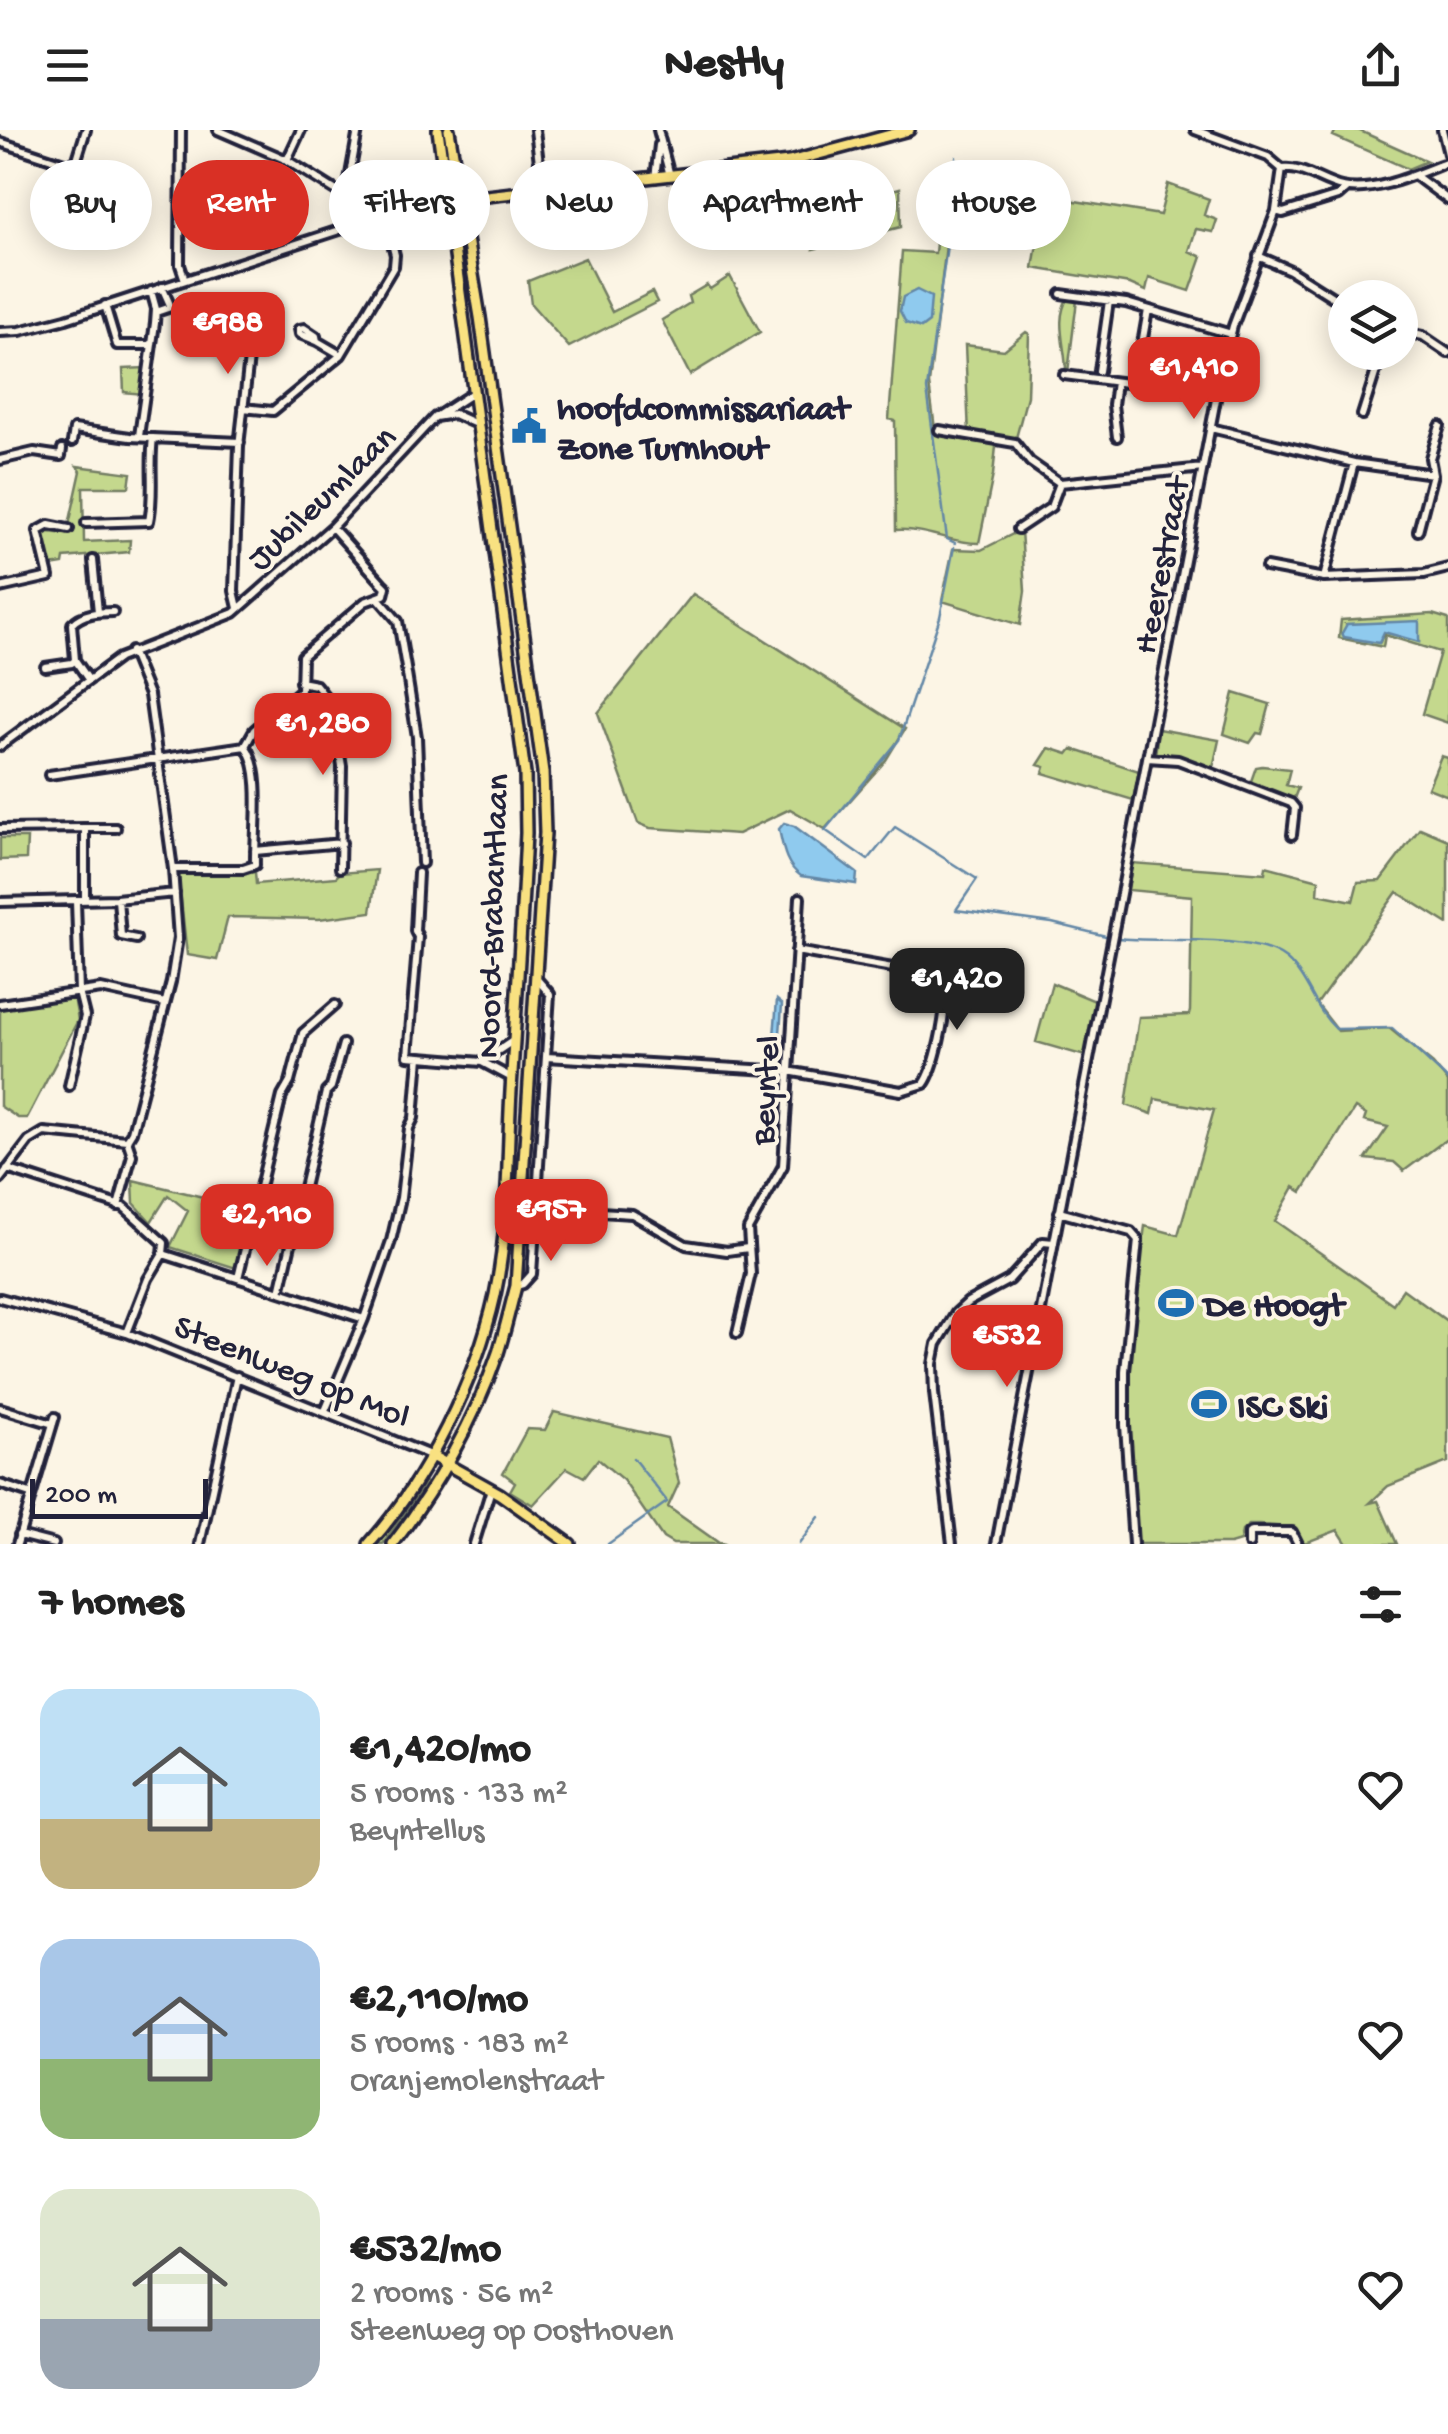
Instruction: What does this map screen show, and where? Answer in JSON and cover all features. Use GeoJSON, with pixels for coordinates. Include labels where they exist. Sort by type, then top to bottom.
{"type":"FeatureCollection","features":[{"type":"Feature","properties":{"kind":"main road","name":"Noord-Brabantlaan"},"geometry":{"type":"LineString","coordinates":[[438,130],[442,160]]}},
{"type":"Feature","properties":{"kind":"main road","name":"Noord-Brabantlaan"},"geometry":{"type":"LineString","coordinates":[[449,130],[455,160]]}},
{"type":"Feature","properties":{"kind":"main road"},"geometry":{"type":"LineString","coordinates":[[796,160],[909,130]]}},
{"type":"Feature","properties":{"kind":"main road"},"geometry":{"type":"LineString","coordinates":[[490,195],[668,176]]}},
{"type":"Feature","properties":{"kind":"main road","name":"Noord-Brabantlaan"},"geometry":{"type":"LineString","coordinates":[[370,1544],[404,1499],[430,1455],[471,1373],[496,1292],[512,1078],[526,834],[524,774],[454,250]]}},
{"type":"Feature","properties":{"kind":"main road","name":"Noord-Brabantlaan"},"geometry":{"type":"LineString","coordinates":[[393,1544],[446,1463],[478,1401],[498,1354],[516,1286],[545,833],[543,772],[470,250]]}},
{"type":"Feature","properties":{"kind":"main road"},"geometry":{"type":"LineString","coordinates":[[518,976],[536,978]]}},
{"type":"Feature","properties":{"kind":"main road","name":"Steenweg op Mol"},"geometry":{"type":"LineString","coordinates":[[430,1455],[491,1489],[570,1544]]}},
{"type":"Feature","properties":{"kind":"street"},"geometry":{"type":"LineString","coordinates":[[0,142],[70,165],[77,159],[86,130]]}},
{"type":"Feature","properties":{"kind":"street"},"geometry":{"type":"LineString","coordinates":[[180,130],[180,265],[185,280]]}},
{"type":"Feature","properties":{"kind":"street"},"geometry":{"type":"LineString","coordinates":[[218,130],[286,160],[301,130]]}},
{"type":"Feature","properties":{"kind":"street"},"geometry":{"type":"LineString","coordinates":[[353,160],[358,130]]}},
{"type":"Feature","properties":{"kind":"street"},"geometry":{"type":"LineString","coordinates":[[535,130],[539,160]]}},
{"type":"Feature","properties":{"kind":"street"},"geometry":{"type":"LineString","coordinates":[[658,130],[668,170]]}},
{"type":"Feature","properties":{"kind":"street"},"geometry":{"type":"LineString","coordinates":[[1195,130],[1268,157],[1282,170],[1294,169],[1347,188],[1417,177],[1448,162]]}},
{"type":"Feature","properties":{"kind":"street"},"geometry":{"type":"LineString","coordinates":[[1442,130],[1448,154]]}},
{"type":"Feature","properties":{"kind":"street"},"geometry":{"type":"LineString","coordinates":[[655,178],[660,144]]}},
{"type":"Feature","properties":{"kind":"street","name":"Heerestraat"},"geometry":{"type":"LineString","coordinates":[[996,1544],[1211,428],[1231,334],[1276,211],[1282,170]]}},
{"type":"Feature","properties":{"kind":"street"},"geometry":{"type":"LineString","coordinates":[[1417,177],[1448,200]]}},
{"type":"Feature","properties":{"kind":"street"},"geometry":{"type":"LineString","coordinates":[[1276,211],[1283,213],[1323,201],[1347,188]]}},
{"type":"Feature","properties":{"kind":"street"},"geometry":{"type":"LineString","coordinates":[[0,332],[33,328],[329,233]]}},
{"type":"Feature","properties":{"kind":"street"},"geometry":{"type":"LineString","coordinates":[[243,408],[273,410],[342,354],[394,266],[394,250]]}},
{"type":"Feature","properties":{"kind":"street"},"geometry":{"type":"LineString","coordinates":[[1258,256],[1290,270],[1328,294]]}},
{"type":"Feature","properties":{"kind":"street"},"geometry":{"type":"LineString","coordinates":[[156,312],[171,307],[162,287]]}},
{"type":"Feature","properties":{"kind":"street"},"geometry":{"type":"LineString","coordinates":[[139,436],[156,312],[151,291]]}},
{"type":"Feature","properties":{"kind":"street"},"geometry":{"type":"LineString","coordinates":[[1061,294],[1148,310],[1231,334]]}},
{"type":"Feature","properties":{"kind":"street"},"geometry":{"type":"LineString","coordinates":[[1099,371],[1109,301]]}},
{"type":"Feature","properties":{"kind":"street"},"geometry":{"type":"LineString","coordinates":[[105,305],[117,345],[151,344]]}},
{"type":"Feature","properties":{"kind":"street"},"geometry":{"type":"LineString","coordinates":[[1064,375],[1132,385],[1148,310]]}},
{"type":"Feature","properties":{"kind":"street"},"geometry":{"type":"LineString","coordinates":[[1418,335],[1448,353]]}},
{"type":"Feature","properties":{"kind":"street"},"geometry":{"type":"LineString","coordinates":[[317,341],[342,354]]}},
{"type":"Feature","properties":{"kind":"street"},"geometry":{"type":"LineString","coordinates":[[238,608],[234,590],[240,444],[250,349]]}},
{"type":"Feature","properties":{"kind":"street"},"geometry":{"type":"LineString","coordinates":[[1362,415],[1376,370]]}},
{"type":"Feature","properties":{"kind":"street"},"geometry":{"type":"LineString","coordinates":[[1116,382],[1113,405],[1117,437]]}},
{"type":"Feature","properties":{"kind":"street","name":"Jubileumlaan"},"geometry":{"type":"LineString","coordinates":[[0,746],[131,651],[228,617],[332,527],[434,418],[472,394]]}},
{"type":"Feature","properties":{"kind":"street","name":"Jubileumlaan"},"geometry":{"type":"LineString","coordinates":[[434,418],[454,414],[476,424]]}},
{"type":"Feature","properties":{"kind":"street"},"geometry":{"type":"LineString","coordinates":[[1418,531],[1433,474],[1430,458],[1440,426]]}},
{"type":"Feature","properties":{"kind":"street"},"geometry":{"type":"LineString","coordinates":[[1211,428],[1354,463],[1433,474]]}},
{"type":"Feature","properties":{"kind":"street"},"geometry":{"type":"LineString","coordinates":[[72,442],[74,429],[240,444]]}},
{"type":"Feature","properties":{"kind":"street"},"geometry":{"type":"LineString","coordinates":[[939,430],[1014,443],[1030,462],[1060,482],[1203,468]]}},
{"type":"Feature","properties":{"kind":"street"},"geometry":{"type":"LineString","coordinates":[[86,523],[149,521],[153,438]]}},
{"type":"Feature","properties":{"kind":"street"},"geometry":{"type":"LineString","coordinates":[[0,460],[34,452],[61,456],[62,449]]}},
{"type":"Feature","properties":{"kind":"street"},"geometry":{"type":"LineString","coordinates":[[1324,578],[1354,463]]}},
{"type":"Feature","properties":{"kind":"street"},"geometry":{"type":"LineString","coordinates":[[1018,529],[1050,508],[1060,482]]}},
{"type":"Feature","properties":{"kind":"street"},"geometry":{"type":"LineString","coordinates":[[0,588],[49,577],[38,531],[48,525],[69,529]]}},
{"type":"Feature","properties":{"kind":"street"},"geometry":{"type":"LineString","coordinates":[[245,746],[254,730],[300,690],[302,656],[366,602],[384,595],[386,587],[332,527]]}},
{"type":"Feature","properties":{"kind":"street"},"geometry":{"type":"LineString","coordinates":[[93,560],[98,612]]}},
{"type":"Feature","properties":{"kind":"street"},"geometry":{"type":"LineString","coordinates":[[1266,568],[1324,578],[1424,574],[1448,568]]}},
{"type":"Feature","properties":{"kind":"street"},"geometry":{"type":"LineString","coordinates":[[378,598],[398,621],[406,668],[417,738],[422,863]]}},
{"type":"Feature","properties":{"kind":"street"},"geometry":{"type":"LineString","coordinates":[[88,679],[75,660],[72,624],[98,612],[112,612]]}},
{"type":"Feature","properties":{"kind":"street"},"geometry":{"type":"LineString","coordinates":[[126,1140],[132,1132],[178,938],[149,696],[131,651]]}},
{"type":"Feature","properties":{"kind":"street"},"geometry":{"type":"LineString","coordinates":[[46,667],[72,664],[75,660]]}},
{"type":"Feature","properties":{"kind":"street"},"geometry":{"type":"LineString","coordinates":[[300,682],[316,685],[334,711],[342,766],[340,868]]}},
{"type":"Feature","properties":{"kind":"street"},"geometry":{"type":"LineString","coordinates":[[49,775],[245,746]]}},
{"type":"Feature","properties":{"kind":"street"},"geometry":{"type":"LineString","coordinates":[[172,869],[243,869],[255,864],[254,774],[252,754],[245,746]]}},
{"type":"Feature","properties":{"kind":"street"},"geometry":{"type":"LineString","coordinates":[[1147,758],[1178,760],[1290,802],[1295,808],[1292,834]]}},
{"type":"Feature","properties":{"kind":"street"},"geometry":{"type":"LineString","coordinates":[[85,900],[86,828]]}},
{"type":"Feature","properties":{"kind":"street"},"geometry":{"type":"LineString","coordinates":[[0,830],[116,828]]}},
{"type":"Feature","properties":{"kind":"street"},"geometry":{"type":"LineString","coordinates":[[255,851],[342,843]]}},
{"type":"Feature","properties":{"kind":"street"},"geometry":{"type":"LineString","coordinates":[[418,873],[417,954],[407,1054],[482,1062],[512,1078]]}},
{"type":"Feature","properties":{"kind":"street"},"geometry":{"type":"LineString","coordinates":[[0,902],[118,899],[175,893]]}},
{"type":"Feature","properties":{"kind":"street","name":"Beyntel"},"geometry":{"type":"LineString","coordinates":[[737,1333],[751,1274],[748,1229],[783,1166],[800,898]]}},
{"type":"Feature","properties":{"kind":"street"},"geometry":{"type":"LineString","coordinates":[[118,899],[121,936],[136,939]]}},
{"type":"Feature","properties":{"kind":"street"},"geometry":{"type":"LineString","coordinates":[[70,1086],[84,1016],[79,992],[76,901]]}},
{"type":"Feature","properties":{"kind":"street"},"geometry":{"type":"LineString","coordinates":[[546,1057],[788,1071],[901,1091],[924,1084],[931,1073],[944,1000],[934,979],[922,973],[796,951]]}},
{"type":"Feature","properties":{"kind":"street","name":"Noord-Brabantlaan"},"geometry":{"type":"LineString","coordinates":[[516,1286],[532,1274],[538,1208],[550,994],[536,978]]}},
{"type":"Feature","properties":{"kind":"street"},"geometry":{"type":"LineString","coordinates":[[0,1004],[111,990],[165,1003]]}},
{"type":"Feature","properties":{"kind":"street"},"geometry":{"type":"LineString","coordinates":[[238,1278],[282,1096],[290,1082],[303,1033],[335,1005]]}},
{"type":"Feature","properties":{"kind":"street"},"geometry":{"type":"LineString","coordinates":[[482,1062],[514,1039]]}},
{"type":"Feature","properties":{"kind":"street"},"geometry":{"type":"LineString","coordinates":[[280,1292],[326,1092],[331,1088],[343,1044]]}},
{"type":"Feature","properties":{"kind":"street"},"geometry":{"type":"LineString","coordinates":[[324,1411],[364,1318],[391,1241],[409,1128],[414,1118],[420,1057]]}},
{"type":"Feature","properties":{"kind":"street"},"geometry":{"type":"LineString","coordinates":[[0,1179],[28,1141],[44,1132],[126,1140]]}},
{"type":"Feature","properties":{"kind":"street"},"geometry":{"type":"LineString","coordinates":[[118,1206],[132,1155],[126,1140]]}},
{"type":"Feature","properties":{"kind":"street"},"geometry":{"type":"LineString","coordinates":[[7,1169],[130,1210],[164,1242],[127,1333]]}},
{"type":"Feature","properties":{"kind":"street"},"geometry":{"type":"LineString","coordinates":[[538,1208],[632,1214],[686,1245],[728,1251],[748,1248]]}},
{"type":"Feature","properties":{"kind":"street"},"geometry":{"type":"LineString","coordinates":[[1059,1212],[1131,1232],[1138,1240],[1125,1372],[1133,1544]]}},
{"type":"Feature","properties":{"kind":"street"},"geometry":{"type":"LineString","coordinates":[[952,1544],[934,1393],[937,1344],[946,1325],[968,1302],[1009,1280],[1043,1242],[1054,1243]]}},
{"type":"Feature","properties":{"kind":"street"},"geometry":{"type":"LineString","coordinates":[[162,1254],[364,1318]]}},
{"type":"Feature","properties":{"kind":"street","name":"Steenweg op Mol"},"geometry":{"type":"LineString","coordinates":[[0,1298],[127,1333],[430,1455]]}},
{"type":"Feature","properties":{"kind":"street"},"geometry":{"type":"LineString","coordinates":[[200,1544],[237,1376]]}},
{"type":"Feature","properties":{"kind":"street"},"geometry":{"type":"LineString","coordinates":[[0,1408],[54,1420],[18,1540],[54,1544]]}},
{"type":"Feature","properties":{"kind":"street"},"geometry":{"type":"LineString","coordinates":[[0,1484],[30,1494]]}},
{"type":"Feature","properties":{"kind":"street"},"geometry":{"type":"LineString","coordinates":[[474,1544],[491,1489]]}},
{"type":"Feature","properties":{"kind":"street"},"geometry":{"type":"LineString","coordinates":[[1249,1544],[1252,1532],[1292,1532],[1298,1544]]}},
{"type":"Feature","properties":{"kind":"green space"},"geometry":{"type":"Polygon","coordinates":[[[1336,130],[1358,130],[1427,161],[1408,169],[1333,136],[1336,130]]]}},
{"type":"Feature","properties":{"kind":"green space"},"geometry":{"type":"Polygon","coordinates":[[[1168,184],[1209,199],[1204,215],[1217,220],[1213,232],[1196,229],[1189,251],[1202,257],[1190,291],[1149,278],[1146,291],[1130,284],[1033,268],[1036,250],[1071,250],[1071,200],[1160,215],[1168,184]]]}},
{"type":"Feature","properties":{"kind":"green space"},"geometry":{"type":"Polygon","coordinates":[[[900,188],[901,227],[896,228],[896,189],[900,188]]]}},
{"type":"Feature","properties":{"kind":"green space"},"geometry":{"type":"Polygon","coordinates":[[[945,250],[929,384],[935,429],[969,434],[965,345],[1004,350],[1026,332],[1029,334],[1027,396],[1016,438],[997,437],[979,543],[896,530],[895,421],[889,419],[902,251],[945,250]]]}},
{"type":"Feature","properties":{"kind":"green space"},"geometry":{"type":"Polygon","coordinates":[[[585,258],[612,312],[652,292],[657,302],[569,347],[531,304],[528,281],[585,258]]]}},
{"type":"Feature","properties":{"kind":"green space"},"geometry":{"type":"Polygon","coordinates":[[[730,276],[760,332],[690,375],[662,320],[690,303],[688,296],[707,285],[710,289],[730,276]]]}},
{"type":"Feature","properties":{"kind":"green space"},"geometry":{"type":"Polygon","coordinates":[[[1068,298],[1077,300],[1068,372],[1061,324],[1068,298]]]}},
{"type":"Feature","properties":{"kind":"green space"},"geometry":{"type":"Polygon","coordinates":[[[146,368],[143,394],[124,392],[123,369],[146,368]]]}},
{"type":"Feature","properties":{"kind":"green space"},"geometry":{"type":"Polygon","coordinates":[[[77,466],[131,473],[129,487],[83,487],[84,542],[130,540],[129,552],[64,558],[63,564],[50,566],[43,537],[48,532],[67,534],[81,471],[77,466]]]}},
{"type":"Feature","properties":{"kind":"green space"},"geometry":{"type":"Polygon","coordinates":[[[1021,530],[1025,591],[1020,625],[942,601],[953,549],[981,550],[1021,530]]]}},
{"type":"Feature","properties":{"kind":"green space"},"geometry":{"type":"Polygon","coordinates":[[[693,594],[905,729],[886,760],[825,829],[790,809],[738,834],[650,828],[638,823],[598,713],[693,594]]]}},
{"type":"Feature","properties":{"kind":"green space"},"geometry":{"type":"Polygon","coordinates":[[[1432,614],[1448,619],[1448,723],[1422,714],[1440,652],[1385,635],[1383,647],[1339,638],[1341,620],[1432,614]],[[1418,622],[1347,624],[1380,642],[1384,632],[1419,641],[1418,622]]]}},
{"type":"Feature","properties":{"kind":"green space"},"geometry":{"type":"Polygon","coordinates":[[[1234,693],[1270,704],[1262,734],[1257,733],[1250,743],[1224,734],[1234,693]]]}},
{"type":"Feature","properties":{"kind":"green space"},"geometry":{"type":"Polygon","coordinates":[[[1158,729],[1219,740],[1213,768],[1182,758],[1155,756],[1158,729]]]}},
{"type":"Feature","properties":{"kind":"green space"},"geometry":{"type":"Polygon","coordinates":[[[1049,748],[1068,754],[1072,749],[1139,771],[1133,800],[1043,773],[1045,767],[1038,765],[1049,748]]]}},
{"type":"Feature","properties":{"kind":"green space"},"geometry":{"type":"Polygon","coordinates":[[[1441,756],[1448,758],[1448,796],[1428,788],[1441,756]]]}},
{"type":"Feature","properties":{"kind":"green space"},"geometry":{"type":"Polygon","coordinates":[[[1256,767],[1290,769],[1286,785],[1298,788],[1293,801],[1250,784],[1256,767]]]}},
{"type":"Feature","properties":{"kind":"green space"},"geometry":{"type":"Polygon","coordinates":[[[1420,828],[1448,840],[1448,924],[1397,892],[1317,1004],[1338,1031],[1389,1028],[1433,1064],[1448,1082],[1448,1138],[1404,1171],[1394,1162],[1366,1159],[1388,1127],[1364,1121],[1366,1115],[1355,1108],[1302,1192],[1294,1187],[1275,1221],[1393,1304],[1403,1289],[1448,1322],[1448,1462],[1388,1486],[1370,1503],[1378,1501],[1397,1544],[1347,1544],[1338,1530],[1302,1544],[1286,1529],[1249,1525],[1242,1531],[1240,1541],[1230,1544],[1137,1544],[1130,1384],[1145,1226],[1178,1235],[1214,1110],[1155,1099],[1152,1114],[1126,1105],[1139,1017],[1189,1015],[1190,1011],[1192,896],[1128,890],[1132,863],[1265,873],[1266,866],[1319,880],[1318,894],[1353,901],[1358,882],[1380,881],[1420,828]]]}},
{"type":"Feature","properties":{"kind":"green space"},"geometry":{"type":"Polygon","coordinates":[[[0,838],[27,838],[26,859],[0,860],[0,838]]]}},
{"type":"Feature","properties":{"kind":"green space"},"geometry":{"type":"Polygon","coordinates":[[[377,870],[371,912],[319,919],[228,917],[217,960],[187,955],[178,873],[255,872],[256,884],[377,870]]]}},
{"type":"Feature","properties":{"kind":"green space"},"geometry":{"type":"Polygon","coordinates":[[[1052,983],[1095,1001],[1085,1056],[1036,1042],[1052,983]]]}},
{"type":"Feature","properties":{"kind":"green space"},"geometry":{"type":"Polygon","coordinates":[[[74,997],[78,1020],[27,1118],[18,1118],[0,1106],[0,1009],[74,997]]]}},
{"type":"Feature","properties":{"kind":"green space"},"geometry":{"type":"Polygon","coordinates":[[[133,1180],[244,1207],[238,1243],[246,1245],[239,1269],[170,1247],[188,1211],[168,1195],[151,1222],[134,1203],[133,1180]]]}},
{"type":"Feature","properties":{"kind":"green space"},"geometry":{"type":"Polygon","coordinates":[[[554,1412],[667,1438],[679,1483],[668,1507],[725,1544],[673,1544],[663,1538],[623,1480],[598,1459],[584,1477],[567,1468],[533,1505],[510,1491],[515,1482],[503,1473],[527,1429],[545,1430],[554,1412]]]}},
{"type":"Feature","properties":{"kind":"green space"},"geometry":{"type":"Polygon","coordinates":[[[421,1480],[426,1483],[383,1544],[374,1544],[421,1480]]]}},
{"type":"Feature","properties":{"kind":"water"},"geometry":{"type":"Polygon","coordinates":[[[917,290],[931,297],[929,322],[921,328],[906,323],[900,311],[903,297],[917,290]]]}},
{"type":"Feature","properties":{"kind":"water"},"geometry":{"type":"Polygon","coordinates":[[[1419,621],[1419,642],[1384,632],[1379,643],[1344,637],[1342,633],[1347,624],[1419,621]]]}},
{"type":"Feature","properties":{"kind":"water"},"geometry":{"type":"Polygon","coordinates":[[[784,823],[794,826],[857,873],[856,884],[796,872],[782,842],[779,829],[784,823]]]}},
{"type":"Feature","properties":{"kind":"water"},"geometry":{"type":"Polygon","coordinates":[[[777,1000],[782,1004],[778,1064],[772,1060],[777,1000]]]}},
{"type":"Feature","properties":{"kind":"waterway"},"geometry":{"type":"LineString","coordinates":[[955,543],[947,539],[927,389],[956,157]]}},
{"type":"Feature","properties":{"kind":"waterway"},"geometry":{"type":"LineString","coordinates":[[954,547],[940,617],[899,740],[825,830],[868,860],[895,827],[977,879],[956,910],[1052,923],[1110,937]]}},
{"type":"Feature","properties":{"kind":"waterway"},"geometry":{"type":"LineString","coordinates":[[1117,938],[1229,942],[1271,951],[1294,967],[1336,1029],[1392,1028],[1448,1080]]}},
{"type":"Feature","properties":{"kind":"waterway"},"geometry":{"type":"LineString","coordinates":[[633,1458],[666,1500]]}},
{"type":"Feature","properties":{"kind":"waterway"},"geometry":{"type":"LineString","coordinates":[[608,1544],[667,1502]]}},
{"type":"Feature","properties":{"kind":"waterway"},"geometry":{"type":"LineString","coordinates":[[799,1544],[819,1517]]}},
{"type":"Feature","properties":{"kind":"place","name":"hoofdcommissariaat Zone Turnhout"},"geometry":{"type":"Point","coordinates":[529,426]}},
{"type":"Feature","properties":{"kind":"place","name":"De Hoogt"},"geometry":{"type":"Point","coordinates":[1176,1303]}},
{"type":"Feature","properties":{"kind":"place","name":"ISC Ski"},"geometry":{"type":"Point","coordinates":[1209,1404]}}]}
